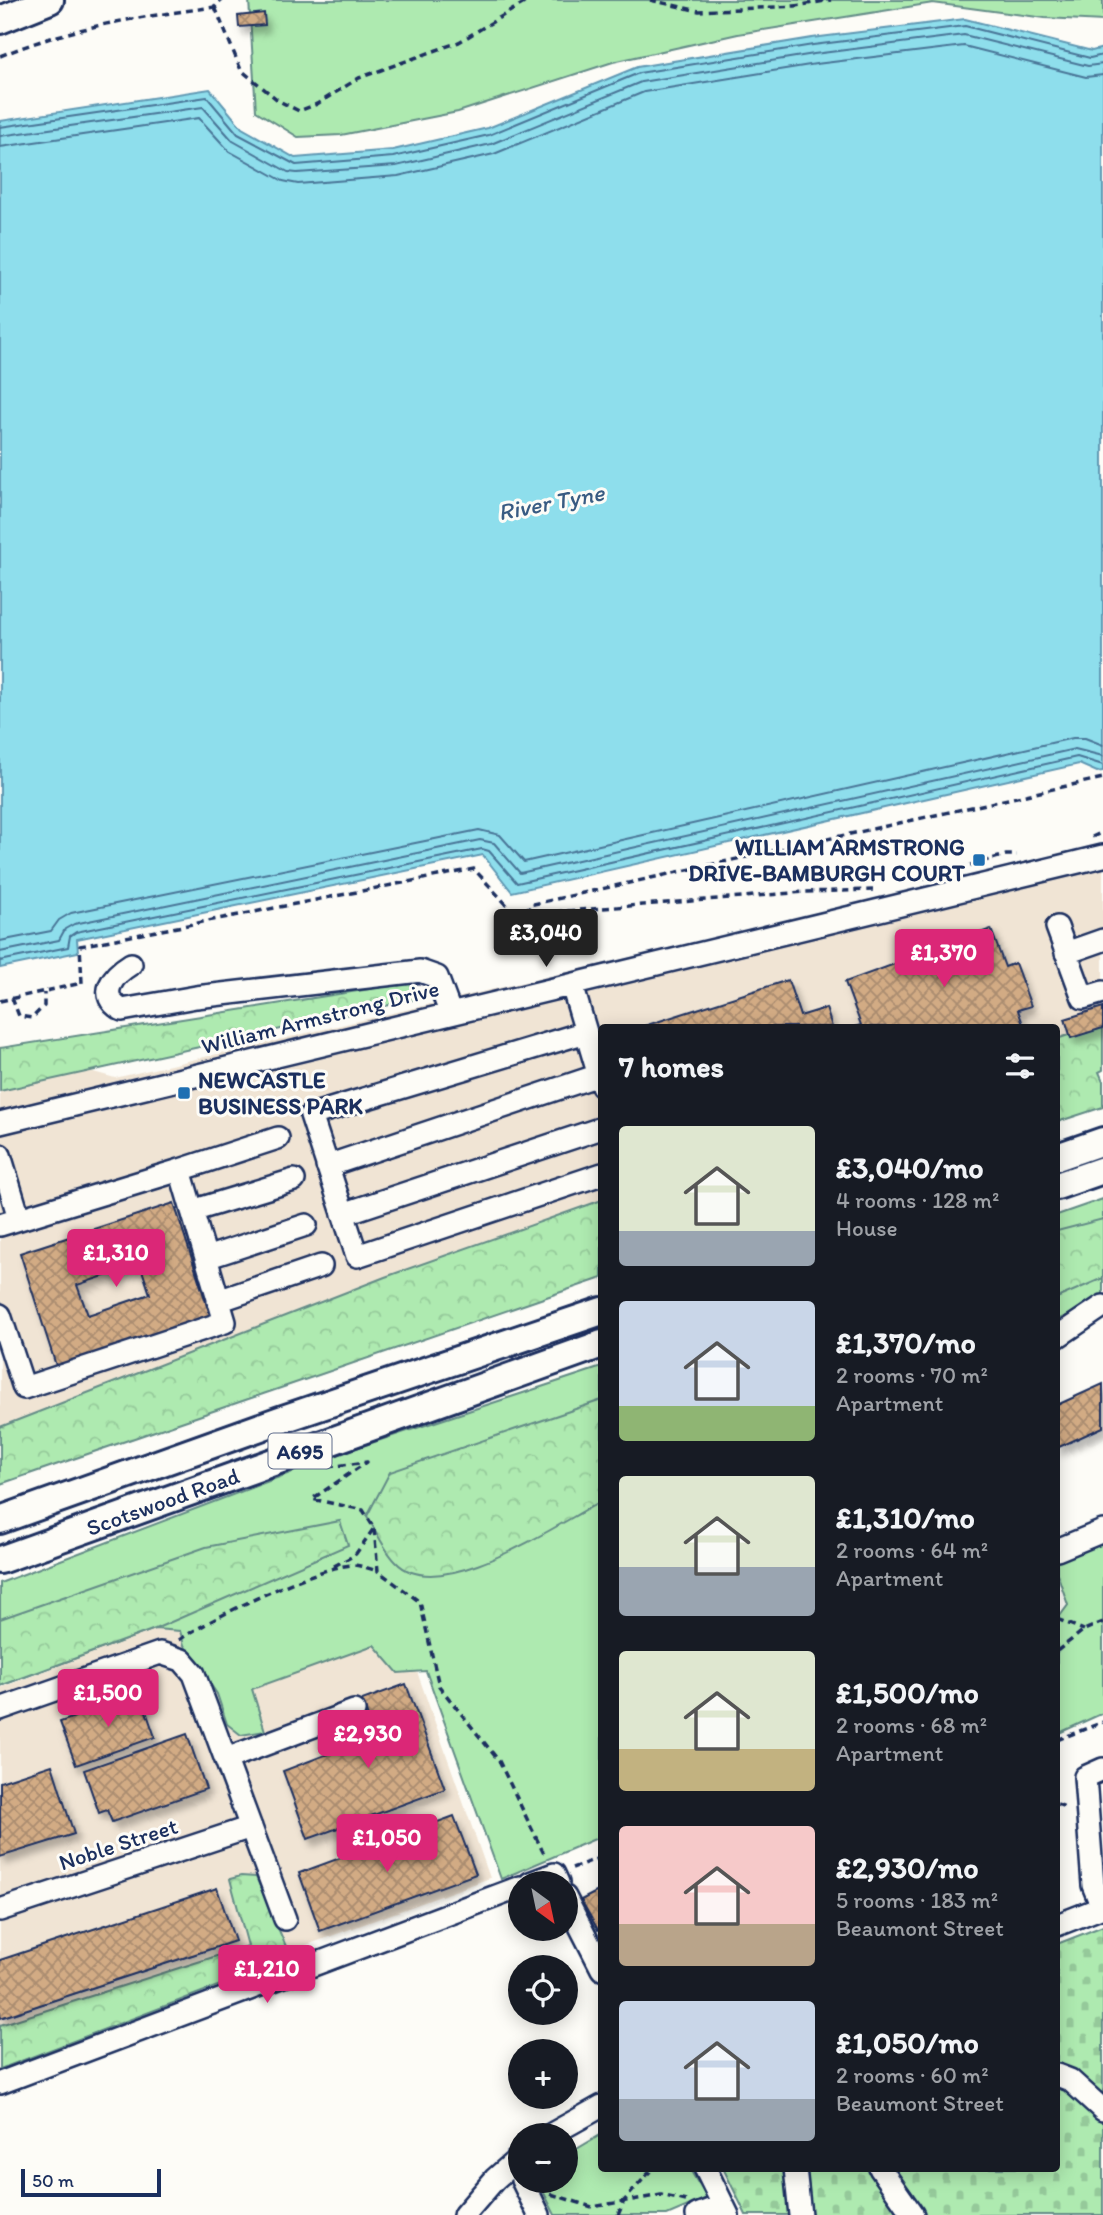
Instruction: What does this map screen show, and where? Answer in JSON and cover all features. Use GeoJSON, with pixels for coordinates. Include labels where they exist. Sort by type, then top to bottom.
{"type":"FeatureCollection","features":[{"type":"Feature","properties":{"kind":"main road"},"geometry":{"type":"LineString","coordinates":[[0,20],[50,0]]}},
{"type":"Feature","properties":{"kind":"main road"},"geometry":{"type":"LineString","coordinates":[[1060,1156],[1103,1141]]}},
{"type":"Feature","properties":{"kind":"main road"},"geometry":{"type":"LineString","coordinates":[[1060,1185],[1103,1170]]}},
{"type":"Feature","properties":{"kind":"main road","name":"Scotswood Road"},"geometry":{"type":"LineString","coordinates":[[0,1520],[305,1411],[598,1312]]}},
{"type":"Feature","properties":{"kind":"main road","name":"Scotswood Road"},"geometry":{"type":"LineString","coordinates":[[0,1560],[598,1345]]}},
{"type":"Feature","properties":{"kind":"street","name":"William Armstrong Drive"},"geometry":{"type":"LineString","coordinates":[[0,1123],[1103,856]]}},
{"type":"Feature","properties":{"kind":"street"},"geometry":{"type":"LineString","coordinates":[[1057,927],[1083,998],[1103,992]]}},
{"type":"Feature","properties":{"kind":"street"},"geometry":{"type":"LineString","coordinates":[[1066,953],[1103,940]]}},
{"type":"Feature","properties":{"kind":"street"},"geometry":{"type":"LineString","coordinates":[[131,964],[111,978],[108,990],[115,1007],[121,1010],[196,997],[420,971],[437,977],[450,1012]]}},
{"type":"Feature","properties":{"kind":"street"},"geometry":{"type":"LineString","coordinates":[[572,985],[598,1074]]}},
{"type":"Feature","properties":{"kind":"street"},"geometry":{"type":"LineString","coordinates":[[586,1032],[311,1115],[356,1256],[598,1175]]}},
{"type":"Feature","properties":{"kind":"street"},"geometry":{"type":"LineString","coordinates":[[327,1166],[598,1082]]}},
{"type":"Feature","properties":{"kind":"street"},"geometry":{"type":"LineString","coordinates":[[343,1214],[598,1129]]}},
{"type":"Feature","properties":{"kind":"street"},"geometry":{"type":"LineString","coordinates":[[0,1155],[9,1221],[278,1138]]}},
{"type":"Feature","properties":{"kind":"street"},"geometry":{"type":"LineString","coordinates":[[0,1315],[24,1388],[225,1322],[180,1170]]}},
{"type":"Feature","properties":{"kind":"street"},"geometry":{"type":"LineString","coordinates":[[192,1211],[294,1181]]}},
{"type":"Feature","properties":{"kind":"street"},"geometry":{"type":"LineString","coordinates":[[206,1258],[306,1225]]}},
{"type":"Feature","properties":{"kind":"street"},"geometry":{"type":"LineString","coordinates":[[218,1301],[321,1266]]}},
{"type":"Feature","properties":{"kind":"street"},"geometry":{"type":"LineString","coordinates":[[1060,1335],[1103,1306]]}},
{"type":"Feature","properties":{"kind":"street"},"geometry":{"type":"LineString","coordinates":[[1060,1549],[1103,1531]]}},
{"type":"Feature","properties":{"kind":"street"},"geometry":{"type":"LineString","coordinates":[[0,1709],[160,1653],[182,1660],[194,1674],[285,1919]]}},
{"type":"Feature","properties":{"kind":"street"},"geometry":{"type":"LineString","coordinates":[[226,1759],[354,1711]]}},
{"type":"Feature","properties":{"kind":"street"},"geometry":{"type":"LineString","coordinates":[[1060,1924],[1102,1907],[1093,1885],[1085,1777],[1103,1769]]}},
{"type":"Feature","properties":{"kind":"street","name":"Noble Street"},"geometry":{"type":"LineString","coordinates":[[0,1910],[251,1827]]}},
{"type":"Feature","properties":{"kind":"street"},"geometry":{"type":"LineString","coordinates":[[0,2083],[508,1892]]}},
{"type":"Feature","properties":{"kind":"street"},"geometry":{"type":"LineString","coordinates":[[578,1922],[598,1961]]}},
{"type":"Feature","properties":{"kind":"street"},"geometry":{"type":"LineString","coordinates":[[1060,2077],[1070,2080],[1103,2110]]}},
{"type":"Feature","properties":{"kind":"street"},"geometry":{"type":"LineString","coordinates":[[572,2123],[598,2108]]}},
{"type":"Feature","properties":{"kind":"street"},"geometry":{"type":"LineString","coordinates":[[706,2172],[713,2212]]}},
{"type":"Feature","properties":{"kind":"street"},"geometry":{"type":"LineString","coordinates":[[796,2172],[800,2215]]}},
{"type":"Feature","properties":{"kind":"street"},"geometry":{"type":"LineString","coordinates":[[883,2172],[913,2215]]}},
{"type":"Feature","properties":{"kind":"street"},"geometry":{"type":"LineString","coordinates":[[464,2215],[508,2181]]}},
{"type":"Feature","properties":{"kind":"street"},"geometry":{"type":"LineString","coordinates":[[529,2193],[539,2215]]}},
{"type":"Feature","properties":{"kind":"path"},"geometry":{"type":"LineString","coordinates":[[0,56],[46,38],[112,20],[215,7],[221,0]]}},
{"type":"Feature","properties":{"kind":"path"},"geometry":{"type":"LineString","coordinates":[[215,7],[242,70],[279,102],[299,111],[317,104],[359,78],[458,42],[529,0]]}},
{"type":"Feature","properties":{"kind":"path"},"geometry":{"type":"LineString","coordinates":[[650,0],[699,11],[795,6],[831,0]]}},
{"type":"Feature","properties":{"kind":"path"},"geometry":{"type":"LineString","coordinates":[[527,915],[529,905],[1103,778]]}},
{"type":"Feature","properties":{"kind":"path"},"geometry":{"type":"LineString","coordinates":[[0,1001],[82,983],[80,946],[474,869],[516,915],[858,890]]}},
{"type":"Feature","properties":{"kind":"path"},"geometry":{"type":"LineString","coordinates":[[12,998],[19,1016],[32,1018],[44,1006],[44,993]]}},
{"type":"Feature","properties":{"kind":"path"},"geometry":{"type":"LineString","coordinates":[[317,1469],[367,1462],[312,1499],[363,1510],[374,1528],[378,1571]]}},
{"type":"Feature","properties":{"kind":"path"},"geometry":{"type":"LineString","coordinates":[[160,1653],[206,1622],[329,1569],[355,1555],[374,1528]]}},
{"type":"Feature","properties":{"kind":"path"},"geometry":{"type":"LineString","coordinates":[[329,1569],[354,1565],[378,1571],[420,1602],[439,1686],[499,1761],[552,1871]]}},
{"type":"Feature","properties":{"kind":"path"},"geometry":{"type":"LineString","coordinates":[[1060,1620],[1084,1630]]}},
{"type":"Feature","properties":{"kind":"path"},"geometry":{"type":"LineString","coordinates":[[1060,1649],[1084,1630],[1103,1622]]}},
{"type":"Feature","properties":{"kind":"path"},"geometry":{"type":"LineString","coordinates":[[1060,1740],[1103,1722]]}},
{"type":"Feature","properties":{"kind":"path"},"geometry":{"type":"LineString","coordinates":[[573,1871],[598,1859]]}},
{"type":"Feature","properties":{"kind":"path"},"geometry":{"type":"LineString","coordinates":[[618,2215],[624,2201],[649,2172]]}},
{"type":"Feature","properties":{"kind":"path"},"geometry":{"type":"LineString","coordinates":[[549,2193],[580,2205],[662,2195],[679,2197],[713,2212]]}},
{"type":"Feature","properties":{"kind":"shaded area"},"geometry":{"type":"Polygon","coordinates":[[[1103,851],[1103,1036],[1060,1051],[1060,1024],[598,1024],[598,1218],[0,1434],[0,1046],[115,1078],[1058,857],[1103,851]]]}},
{"type":"Feature","properties":{"kind":"shaded area"},"geometry":{"type":"Polygon","coordinates":[[[391,1598],[490,1878],[0,2057],[0,1688],[155,1629],[391,1598]]]}},
{"type":"Feature","properties":{"kind":"green space"},"geometry":{"type":"Polygon","coordinates":[[[249,0],[1103,0],[1103,21],[1045,18],[933,3],[738,34],[613,62],[458,112],[341,135],[298,137],[256,111],[249,0]]]}},
{"type":"Feature","properties":{"kind":"green space"},"geometry":{"type":"Polygon","coordinates":[[[414,982],[417,999],[0,1091],[0,1048],[414,982]]]}},
{"type":"Feature","properties":{"kind":"green space"},"geometry":{"type":"Polygon","coordinates":[[[1103,1023],[1103,1070],[1099,1072],[1103,1081],[1103,1107],[1060,1121],[1060,1038],[1103,1023]]]}},
{"type":"Feature","properties":{"kind":"green space"},"geometry":{"type":"Polygon","coordinates":[[[1103,1199],[1103,1301],[1060,1319],[1060,1214],[1103,1199]]]}},
{"type":"Feature","properties":{"kind":"green space"},"geometry":{"type":"Polygon","coordinates":[[[598,1201],[598,1279],[0,1484],[0,1427],[385,1277],[598,1201]]]}},
{"type":"Feature","properties":{"kind":"green space"},"geometry":{"type":"Polygon","coordinates":[[[1103,1219],[1103,1278],[1060,1297],[1060,1230],[1103,1219]]]}},
{"type":"Feature","properties":{"kind":"green space"},"geometry":{"type":"Polygon","coordinates":[[[598,1368],[598,1838],[520,1871],[508,1871],[508,1876],[501,1879],[426,1671],[398,1673],[374,1645],[252,1689],[265,1731],[241,1735],[227,1724],[217,1694],[184,1645],[180,1631],[155,1629],[0,1686],[0,1583],[356,1448],[598,1368]]]}},
{"type":"Feature","properties":{"kind":"green space"},"geometry":{"type":"Polygon","coordinates":[[[598,1401],[598,1503],[529,1541],[469,1568],[440,1574],[415,1573],[396,1562],[367,1516],[390,1472],[598,1401]]]}},
{"type":"Feature","properties":{"kind":"green space"},"geometry":{"type":"Polygon","coordinates":[[[340,1521],[348,1545],[155,1629],[0,1686],[0,1619],[206,1547],[340,1521]]]}},
{"type":"Feature","properties":{"kind":"green space"},"geometry":{"type":"Polygon","coordinates":[[[1103,1541],[1103,1713],[1060,1733],[1060,1616],[1068,1605],[1060,1582],[1060,1560],[1103,1541]]]}},
{"type":"Feature","properties":{"kind":"green space"},"geometry":{"type":"Polygon","coordinates":[[[241,1876],[256,1877],[291,1958],[0,2069],[0,2025],[248,1946],[230,1879],[241,1876]]]}},
{"type":"Feature","properties":{"kind":"green space"},"geometry":{"type":"Polygon","coordinates":[[[1103,1926],[1103,2215],[746,2215],[725,2172],[1060,2172],[1060,1943],[1103,1926]]]}},
{"type":"Feature","properties":{"kind":"green space"},"geometry":{"type":"Polygon","coordinates":[[[598,2136],[598,2172],[691,2172],[707,2198],[667,2215],[555,2215],[544,2193],[578,2193],[578,2148],[598,2136]]]}},
{"type":"Feature","properties":{"kind":"water","name":"River Tyne"},"geometry":{"type":"Polygon","coordinates":[[[965,19],[1092,51],[1103,48],[1103,771],[1097,772],[1079,764],[512,892],[483,855],[77,939],[78,952],[0,968],[0,121],[210,89],[242,128],[295,158],[393,150],[488,128],[637,67],[812,38],[965,19]]]}},
{"type":"Feature","properties":{"kind":"building"},"geometry":{"type":"Polygon","coordinates":[[[264,13],[265,25],[239,27],[238,16],[264,13]]]}},
{"type":"Feature","properties":{"kind":"building"},"geometry":{"type":"Polygon","coordinates":[[[991,929],[1005,967],[1015,963],[1031,1006],[1018,1010],[1023,1024],[861,1024],[845,982],[991,929]]]}},
{"type":"Feature","properties":{"kind":"building"},"geometry":{"type":"Polygon","coordinates":[[[788,980],[800,1016],[826,1008],[831,1024],[650,1024],[788,980]]]}},
{"type":"Feature","properties":{"kind":"building"},"geometry":{"type":"Polygon","coordinates":[[[1103,1007],[1103,1028],[1071,1038],[1065,1019],[1103,1007]]]}},
{"type":"Feature","properties":{"kind":"building"},"geometry":{"type":"Polygon","coordinates":[[[174,1203],[213,1324],[59,1375],[20,1253],[174,1203]],[[140,1264],[77,1285],[88,1315],[150,1294],[140,1264]]]}},
{"type":"Feature","properties":{"kind":"building"},"geometry":{"type":"Polygon","coordinates":[[[1103,1384],[1103,1427],[1060,1447],[1060,1404],[1103,1384]]]}},
{"type":"Feature","properties":{"kind":"building"},"geometry":{"type":"Polygon","coordinates":[[[406,1684],[445,1789],[308,1839],[283,1771],[375,1736],[362,1700],[406,1684]]]}},
{"type":"Feature","properties":{"kind":"building"},"geometry":{"type":"Polygon","coordinates":[[[140,1694],[155,1737],[76,1765],[60,1722],[140,1694]]]}},
{"type":"Feature","properties":{"kind":"building"},"geometry":{"type":"Polygon","coordinates":[[[187,1734],[206,1789],[112,1822],[107,1810],[99,1813],[84,1770],[187,1734]]]}},
{"type":"Feature","properties":{"kind":"building"},"geometry":{"type":"Polygon","coordinates":[[[52,1765],[74,1834],[0,1857],[0,1782],[52,1765]]]}},
{"type":"Feature","properties":{"kind":"building"},"geometry":{"type":"Polygon","coordinates":[[[454,1816],[476,1874],[320,1931],[299,1873],[454,1816]]]}},
{"type":"Feature","properties":{"kind":"building"},"geometry":{"type":"Polygon","coordinates":[[[217,1888],[235,1941],[0,2018],[0,1960],[217,1888]]]}},
{"type":"Feature","properties":{"kind":"building"},"geometry":{"type":"Polygon","coordinates":[[[598,1891],[598,1930],[581,1900],[598,1891]]]}},
{"type":"Feature","properties":{"kind":"place","name":"WILLIAM ARMSTRONG DRIVE-BAMBURGH COURT"},"geometry":{"type":"Point","coordinates":[979,860]}},
{"type":"Feature","properties":{"kind":"place","name":"NEWCASTLE BUSINESS PARK"},"geometry":{"type":"Point","coordinates":[184,1093]}}]}
